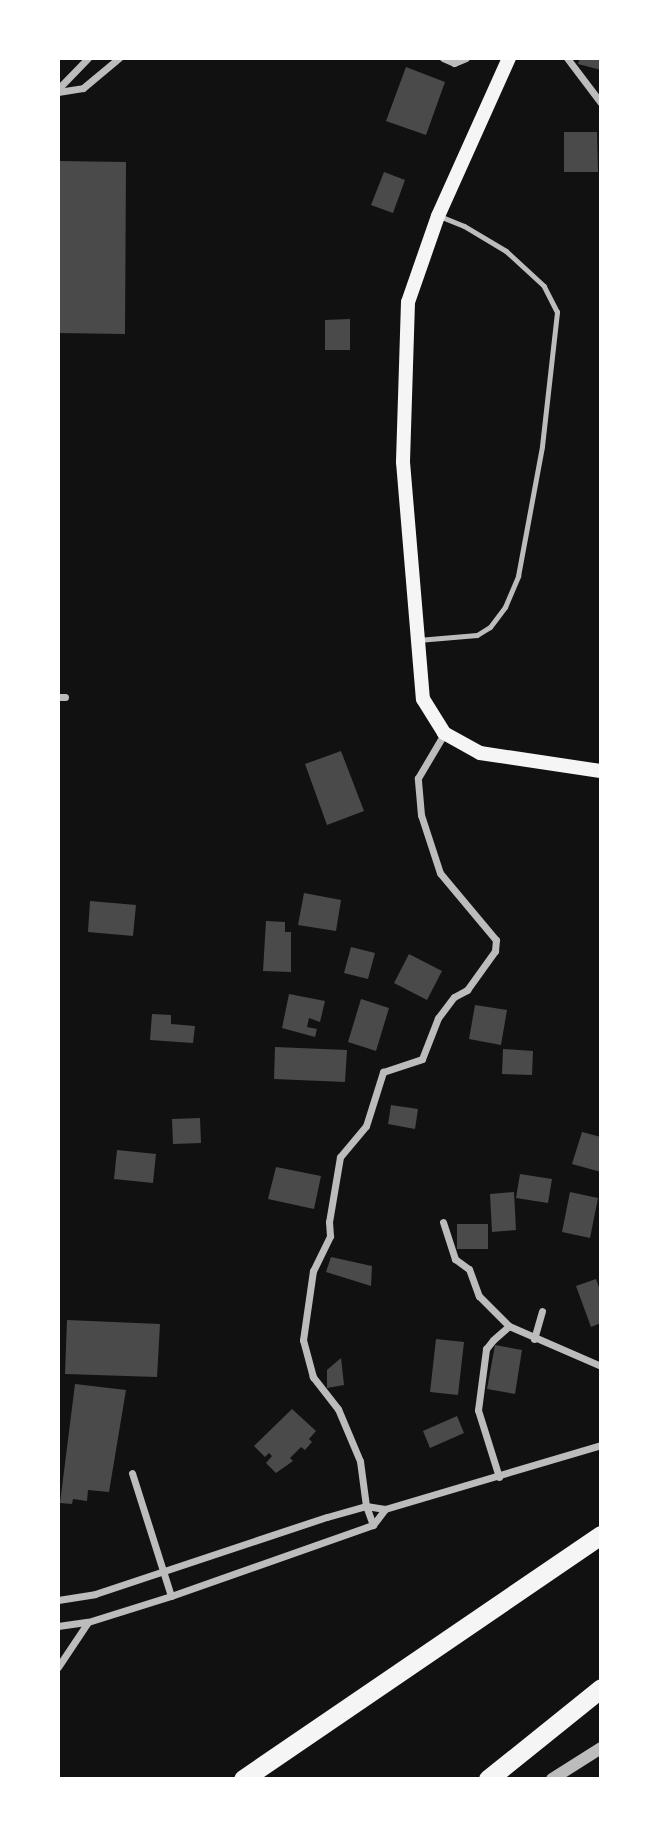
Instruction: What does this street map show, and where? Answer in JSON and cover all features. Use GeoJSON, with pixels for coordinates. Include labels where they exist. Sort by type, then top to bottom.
{"type":"FeatureCollection","features":[{"type":"Feature","properties":{"kind":"highway"},"geometry":{"type":"LineString","coordinates":[[243,1779],[601,1535]]}},
{"type":"Feature","properties":{"kind":"highway"},"geometry":{"type":"LineString","coordinates":[[488,1779],[601,1688]]}},
{"type":"Feature","properties":{"kind":"main road"},"geometry":{"type":"LineString","coordinates":[[509,58],[438,216],[408,302],[403,463],[423,699],[444,733],[480,753],[601,771]]}},
{"type":"Feature","properties":{"kind":"street"},"geometry":{"type":"LineString","coordinates":[[58,90],[88,58]]}},
{"type":"Feature","properties":{"kind":"street"},"geometry":{"type":"LineString","coordinates":[[58,90],[83,88],[119,58]]}},
{"type":"Feature","properties":{"kind":"street"},"geometry":{"type":"LineString","coordinates":[[443,58],[454,63],[466,58]]}},
{"type":"Feature","properties":{"kind":"street"},"geometry":{"type":"LineString","coordinates":[[568,58],[601,103]]}},
{"type":"Feature","properties":{"kind":"street"},"geometry":{"type":"LineString","coordinates":[[373,1525],[366,1506],[360,1461],[338,1409],[313,1377],[303,1340],[313,1271],[330,1236],[329,1222],[340,1157],[366,1126],[383,1072],[422,1059],[438,1018],[454,997],[467,990],[495,951],[496,940],[440,873],[421,815],[418,778],[444,733]]}},
{"type":"Feature","properties":{"kind":"street"},"geometry":{"type":"LineString","coordinates":[[443,1222],[448,1245],[455,1259],[469,1269],[475,1291],[509,1326],[601,1366]]}},
{"type":"Feature","properties":{"kind":"street"},"geometry":{"type":"LineString","coordinates":[[534,1339],[542,1311]]}},
{"type":"Feature","properties":{"kind":"street"},"geometry":{"type":"LineString","coordinates":[[499,1477],[478,1410],[486,1349],[509,1326]]}},
{"type":"Feature","properties":{"kind":"street"},"geometry":{"type":"LineString","coordinates":[[58,1600],[96,1594],[366,1506],[385,1509],[601,1445]]}},
{"type":"Feature","properties":{"kind":"street"},"geometry":{"type":"LineString","coordinates":[[132,1473],[171,1596]]}},
{"type":"Feature","properties":{"kind":"street"},"geometry":{"type":"LineString","coordinates":[[58,1626],[88,1622],[171,1596],[373,1525],[385,1509]]}},
{"type":"Feature","properties":{"kind":"street"},"geometry":{"type":"LineString","coordinates":[[58,1667],[88,1622]]}},
{"type":"Feature","properties":{"kind":"street"},"geometry":{"type":"LineString","coordinates":[[552,1779],[601,1748]]}},
{"type":"Feature","properties":{"kind":"lane"},"geometry":{"type":"LineString","coordinates":[[418,640],[477,635],[490,627],[509,597],[518,576],[542,446],[557,312],[544,286],[506,251],[464,226],[438,216]]}},
{"type":"Feature","properties":{"kind":"building"},"geometry":{"type":"Polygon","coordinates":[[[580,58],[601,58],[601,70],[578,64],[580,58]]]}},
{"type":"Feature","properties":{"kind":"building"},"geometry":{"type":"Polygon","coordinates":[[[406,67],[445,82],[426,135],[386,121],[406,67]]]}},
{"type":"Feature","properties":{"kind":"building"},"geometry":{"type":"Polygon","coordinates":[[[564,132],[597,132],[598,172],[564,172],[564,132]]]}},
{"type":"Feature","properties":{"kind":"building"},"geometry":{"type":"Polygon","coordinates":[[[58,161],[126,162],[125,334],[58,333],[58,161]]]}},
{"type":"Feature","properties":{"kind":"building"},"geometry":{"type":"Polygon","coordinates":[[[384,172],[405,180],[393,213],[371,205],[384,172]]]}},
{"type":"Feature","properties":{"kind":"building"},"geometry":{"type":"Polygon","coordinates":[[[350,319],[350,350],[325,350],[325,320],[350,319]]]}},
{"type":"Feature","properties":{"kind":"building"},"geometry":{"type":"Polygon","coordinates":[[[341,751],[364,811],[327,825],[305,764],[341,751]]]}},
{"type":"Feature","properties":{"kind":"building"},"geometry":{"type":"Polygon","coordinates":[[[304,893],[341,900],[336,931],[298,925],[304,893]]]}},
{"type":"Feature","properties":{"kind":"building"},"geometry":{"type":"Polygon","coordinates":[[[90,901],[136,905],[133,936],[88,932],[90,901]]]}},
{"type":"Feature","properties":{"kind":"building"},"geometry":{"type":"Polygon","coordinates":[[[266,921],[285,922],[285,932],[291,932],[291,972],[263,971],[266,921]]]}},
{"type":"Feature","properties":{"kind":"building"},"geometry":{"type":"Polygon","coordinates":[[[351,947],[375,953],[368,979],[344,973],[351,947]]]}},
{"type":"Feature","properties":{"kind":"building"},"geometry":{"type":"Polygon","coordinates":[[[409,954],[442,971],[427,1000],[394,983],[409,954]]]}},
{"type":"Feature","properties":{"kind":"building"},"geometry":{"type":"Polygon","coordinates":[[[289,994],[325,1001],[320,1022],[309,1018],[307,1027],[317,1029],[315,1037],[282,1028],[289,994]]]}},
{"type":"Feature","properties":{"kind":"building"},"geometry":{"type":"Polygon","coordinates":[[[361,999],[389,1008],[376,1051],[348,1042],[361,999]]]}},
{"type":"Feature","properties":{"kind":"building"},"geometry":{"type":"Polygon","coordinates":[[[475,1005],[507,1010],[501,1045],[469,1039],[475,1005]]]}},
{"type":"Feature","properties":{"kind":"building"},"geometry":{"type":"Polygon","coordinates":[[[152,1014],[171,1015],[171,1024],[195,1026],[193,1043],[150,1040],[152,1014]]]}},
{"type":"Feature","properties":{"kind":"building"},"geometry":{"type":"Polygon","coordinates":[[[275,1047],[347,1050],[345,1082],[274,1079],[275,1047]]]}},
{"type":"Feature","properties":{"kind":"building"},"geometry":{"type":"Polygon","coordinates":[[[503,1049],[533,1051],[532,1075],[502,1074],[503,1049]]]}},
{"type":"Feature","properties":{"kind":"building"},"geometry":{"type":"Polygon","coordinates":[[[391,1105],[418,1109],[415,1129],[388,1124],[391,1105]]]}},
{"type":"Feature","properties":{"kind":"building"},"geometry":{"type":"Polygon","coordinates":[[[200,1118],[201,1143],[173,1144],[172,1119],[200,1118]]]}},
{"type":"Feature","properties":{"kind":"building"},"geometry":{"type":"Polygon","coordinates":[[[582,1132],[601,1137],[601,1172],[572,1164],[582,1132]]]}},
{"type":"Feature","properties":{"kind":"building"},"geometry":{"type":"Polygon","coordinates":[[[117,1150],[156,1154],[153,1183],[114,1179],[117,1150]]]}},
{"type":"Feature","properties":{"kind":"building"},"geometry":{"type":"Polygon","coordinates":[[[276,1167],[321,1176],[314,1209],[268,1199],[276,1167]]]}},
{"type":"Feature","properties":{"kind":"building"},"geometry":{"type":"Polygon","coordinates":[[[520,1174],[552,1179],[548,1203],[516,1198],[520,1174]]]}},
{"type":"Feature","properties":{"kind":"building"},"geometry":{"type":"Polygon","coordinates":[[[514,1192],[516,1230],[492,1232],[490,1194],[514,1192]]]}},
{"type":"Feature","properties":{"kind":"building"},"geometry":{"type":"Polygon","coordinates":[[[570,1192],[598,1198],[590,1238],[562,1232],[570,1192]]]}},
{"type":"Feature","properties":{"kind":"building"},"geometry":{"type":"Polygon","coordinates":[[[457,1224],[488,1224],[488,1249],[457,1249],[457,1224]]]}},
{"type":"Feature","properties":{"kind":"building"},"geometry":{"type":"Polygon","coordinates":[[[331,1257],[372,1266],[371,1286],[326,1272],[331,1257]]]}},
{"type":"Feature","properties":{"kind":"building"},"geometry":{"type":"Polygon","coordinates":[[[596,1279],[601,1293],[601,1323],[591,1327],[576,1286],[596,1279]]]}},
{"type":"Feature","properties":{"kind":"building"},"geometry":{"type":"Polygon","coordinates":[[[67,1320],[160,1324],[157,1377],[65,1374],[67,1320]]]}},
{"type":"Feature","properties":{"kind":"building"},"geometry":{"type":"Polygon","coordinates":[[[436,1339],[464,1342],[458,1395],[430,1392],[436,1339]]]}},
{"type":"Feature","properties":{"kind":"building"},"geometry":{"type":"Polygon","coordinates":[[[495,1345],[522,1350],[515,1394],[487,1389],[495,1345]]]}},
{"type":"Feature","properties":{"kind":"building"},"geometry":{"type":"Polygon","coordinates":[[[341,1358],[344,1385],[327,1388],[327,1370],[341,1358]]]}},
{"type":"Feature","properties":{"kind":"building"},"geometry":{"type":"Polygon","coordinates":[[[75,1384],[126,1390],[109,1492],[88,1490],[87,1501],[73,1499],[72,1504],[60,1503],[75,1384]]]}},
{"type":"Feature","properties":{"kind":"building"},"geometry":{"type":"Polygon","coordinates":[[[292,1409],[316,1431],[305,1450],[301,1447],[290,1458],[293,1461],[276,1473],[266,1463],[272,1456],[269,1453],[265,1457],[254,1446],[292,1409]]]}},
{"type":"Feature","properties":{"kind":"building"},"geometry":{"type":"Polygon","coordinates":[[[457,1416],[464,1433],[430,1448],[423,1431],[457,1416]]]}}]}
